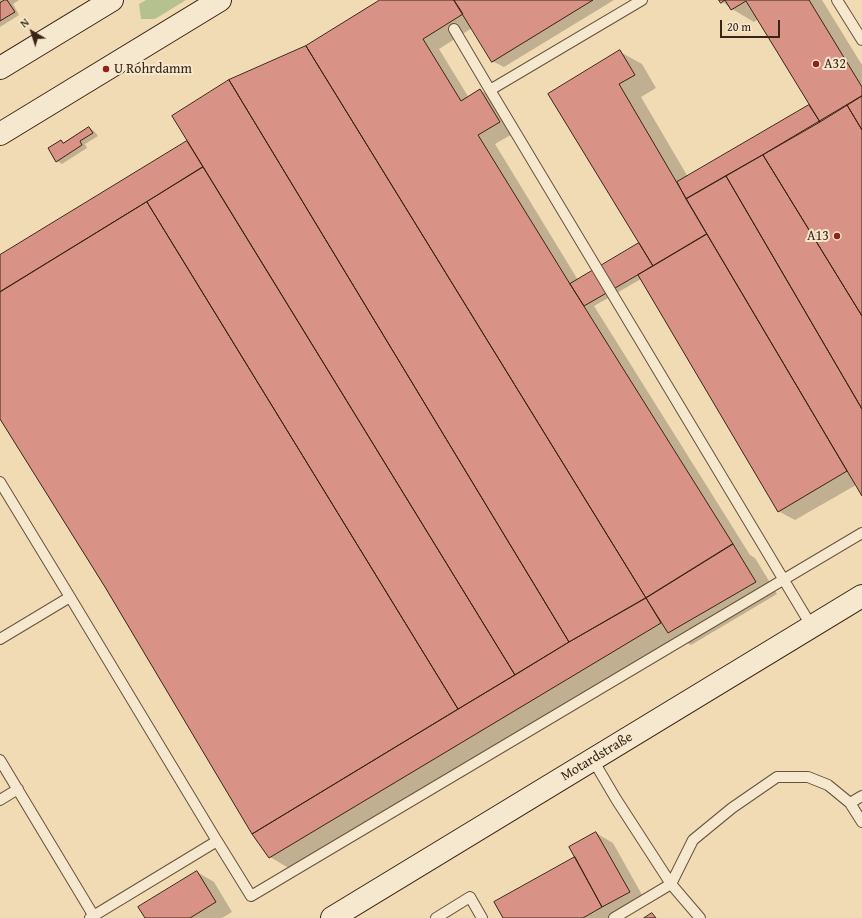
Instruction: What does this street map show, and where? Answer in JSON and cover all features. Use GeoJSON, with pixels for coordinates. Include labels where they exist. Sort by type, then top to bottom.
{"type":"FeatureCollection","features":[{"type":"Feature","properties":{"kind":"street"},"geometry":{"type":"LineString","coordinates":[[0,68],[112,0]]}},
{"type":"Feature","properties":{"kind":"street"},"geometry":{"type":"LineString","coordinates":[[0,134],[220,0]]}},
{"type":"Feature","properties":{"kind":"street","name":"Motardstraße"},"geometry":{"type":"LineString","coordinates":[[332,918],[862,596]]}},
{"type":"Feature","properties":{"kind":"lane"},"geometry":{"type":"LineString","coordinates":[[490,90],[642,0]]}},
{"type":"Feature","properties":{"kind":"lane"},"geometry":{"type":"LineString","coordinates":[[837,0],[862,40]]}},
{"type":"Feature","properties":{"kind":"lane"},"geometry":{"type":"LineString","coordinates":[[454,30],[812,627]]}},
{"type":"Feature","properties":{"kind":"lane"},"geometry":{"type":"LineString","coordinates":[[0,482],[250,896],[862,533]]}},
{"type":"Feature","properties":{"kind":"lane"},"geometry":{"type":"LineString","coordinates":[[0,639],[70,597]]}},
{"type":"Feature","properties":{"kind":"lane"},"geometry":{"type":"LineString","coordinates":[[0,760],[93,917],[217,841]]}},
{"type":"Feature","properties":{"kind":"lane"},"geometry":{"type":"LineString","coordinates":[[593,760],[616,799],[671,884],[700,918]]}},
{"type":"Feature","properties":{"kind":"lane"},"geometry":{"type":"LineString","coordinates":[[614,918],[671,884],[693,840],[732,808],[777,777],[808,777],[828,785],[850,803],[862,822]]}},
{"type":"Feature","properties":{"kind":"lane"},"geometry":{"type":"LineString","coordinates":[[0,800],[18,789]]}},
{"type":"Feature","properties":{"kind":"lane"},"geometry":{"type":"LineString","coordinates":[[850,803],[862,796]]}},
{"type":"Feature","properties":{"kind":"lane"},"geometry":{"type":"LineString","coordinates":[[436,918],[470,897],[482,918]]}},
{"type":"Feature","properties":{"kind":"green space"},"geometry":{"type":"Polygon","coordinates":[[[146,0],[186,0],[155,19],[141,19],[139,4],[146,0]]]}},
{"type":"Feature","properties":{"kind":"building"},"geometry":{"type":"Polygon","coordinates":[[[7,0],[15,12],[0,21],[0,3],[7,0]]]}},
{"type":"Feature","properties":{"kind":"building"},"geometry":{"type":"Polygon","coordinates":[[[380,0],[454,0],[463,14],[423,39],[461,101],[480,89],[500,122],[478,135],[733,544],[646,598],[306,46],[380,0]]]}},
{"type":"Feature","properties":{"kind":"building"},"geometry":{"type":"Polygon","coordinates":[[[454,0],[593,0],[492,62],[454,0]]]}},
{"type":"Feature","properties":{"kind":"building","name":"A32"},"geometry":{"type":"Polygon","coordinates":[[[725,0],[809,0],[862,87],[862,96],[820,122],[746,1],[731,10],[725,0]]]}},
{"type":"Feature","properties":{"kind":"building"},"geometry":{"type":"Polygon","coordinates":[[[306,46],[646,598],[569,642],[229,80],[306,46]]]}},
{"type":"Feature","properties":{"kind":"building"},"geometry":{"type":"Polygon","coordinates":[[[620,50],[635,75],[619,84],[707,234],[653,266],[548,94],[620,50]]]}},
{"type":"Feature","properties":{"kind":"building"},"geometry":{"type":"Polygon","coordinates":[[[229,80],[569,642],[515,675],[172,116],[229,80]]]}},
{"type":"Feature","properties":{"kind":"building"},"geometry":{"type":"Polygon","coordinates":[[[862,96],[862,130],[847,105],[862,96]]]}},
{"type":"Feature","properties":{"kind":"building"},"geometry":{"type":"Polygon","coordinates":[[[809,105],[820,122],[686,199],[677,182],[809,105]]]}},
{"type":"Feature","properties":{"kind":"building","name":"A13"},"geometry":{"type":"Polygon","coordinates":[[[847,105],[862,130],[862,316],[763,155],[847,105]]]}},
{"type":"Feature","properties":{"kind":"building"},"geometry":{"type":"Polygon","coordinates":[[[89,127],[93,133],[80,141],[82,145],[56,162],[48,148],[61,140],[63,143],[89,127]]]}},
{"type":"Feature","properties":{"kind":"building"},"geometry":{"type":"Polygon","coordinates":[[[187,141],[203,167],[0,292],[0,255],[187,141]]]}},
{"type":"Feature","properties":{"kind":"building"},"geometry":{"type":"Polygon","coordinates":[[[763,155],[862,316],[862,409],[726,176],[763,155]]]}},
{"type":"Feature","properties":{"kind":"building"},"geometry":{"type":"Polygon","coordinates":[[[203,167],[515,675],[458,709],[147,202],[203,167]]]}},
{"type":"Feature","properties":{"kind":"building"},"geometry":{"type":"Polygon","coordinates":[[[726,176],[862,409],[862,496],[686,199],[726,176]]]}},
{"type":"Feature","properties":{"kind":"building"},"geometry":{"type":"Polygon","coordinates":[[[147,202],[458,709],[252,834],[105,587],[0,419],[0,292],[147,202]]]}},
{"type":"Feature","properties":{"kind":"building"},"geometry":{"type":"Polygon","coordinates":[[[707,234],[847,471],[778,512],[638,275],[707,234]]]}},
{"type":"Feature","properties":{"kind":"building"},"geometry":{"type":"Polygon","coordinates":[[[639,243],[653,266],[584,306],[570,284],[639,243]]]}},
{"type":"Feature","properties":{"kind":"building"},"geometry":{"type":"Polygon","coordinates":[[[733,544],[756,582],[668,633],[646,598],[733,544]]]}},
{"type":"Feature","properties":{"kind":"building"},"geometry":{"type":"Polygon","coordinates":[[[646,598],[661,623],[269,858],[252,834],[569,642],[646,598]]]}},
{"type":"Feature","properties":{"kind":"building"},"geometry":{"type":"Polygon","coordinates":[[[596,832],[630,892],[602,907],[569,847],[596,832]]]}},
{"type":"Feature","properties":{"kind":"building"},"geometry":{"type":"Polygon","coordinates":[[[575,857],[602,907],[583,918],[503,918],[494,902],[575,857]]]}},
{"type":"Feature","properties":{"kind":"building"},"geometry":{"type":"Polygon","coordinates":[[[197,871],[216,902],[190,918],[145,918],[138,907],[197,871]]]}},
{"type":"Feature","properties":{"kind":"building"},"geometry":{"type":"Polygon","coordinates":[[[652,913],[656,918],[644,918],[652,913]]]}},
{"type":"Feature","properties":{"kind":"place","name":"A32"},"geometry":{"type":"Point","coordinates":[816,64]}},
{"type":"Feature","properties":{"kind":"place","name":"U Rohrdamm"},"geometry":{"type":"Point","coordinates":[106,69]}},
{"type":"Feature","properties":{"kind":"place","name":"A13"},"geometry":{"type":"Point","coordinates":[837,236]}}]}
